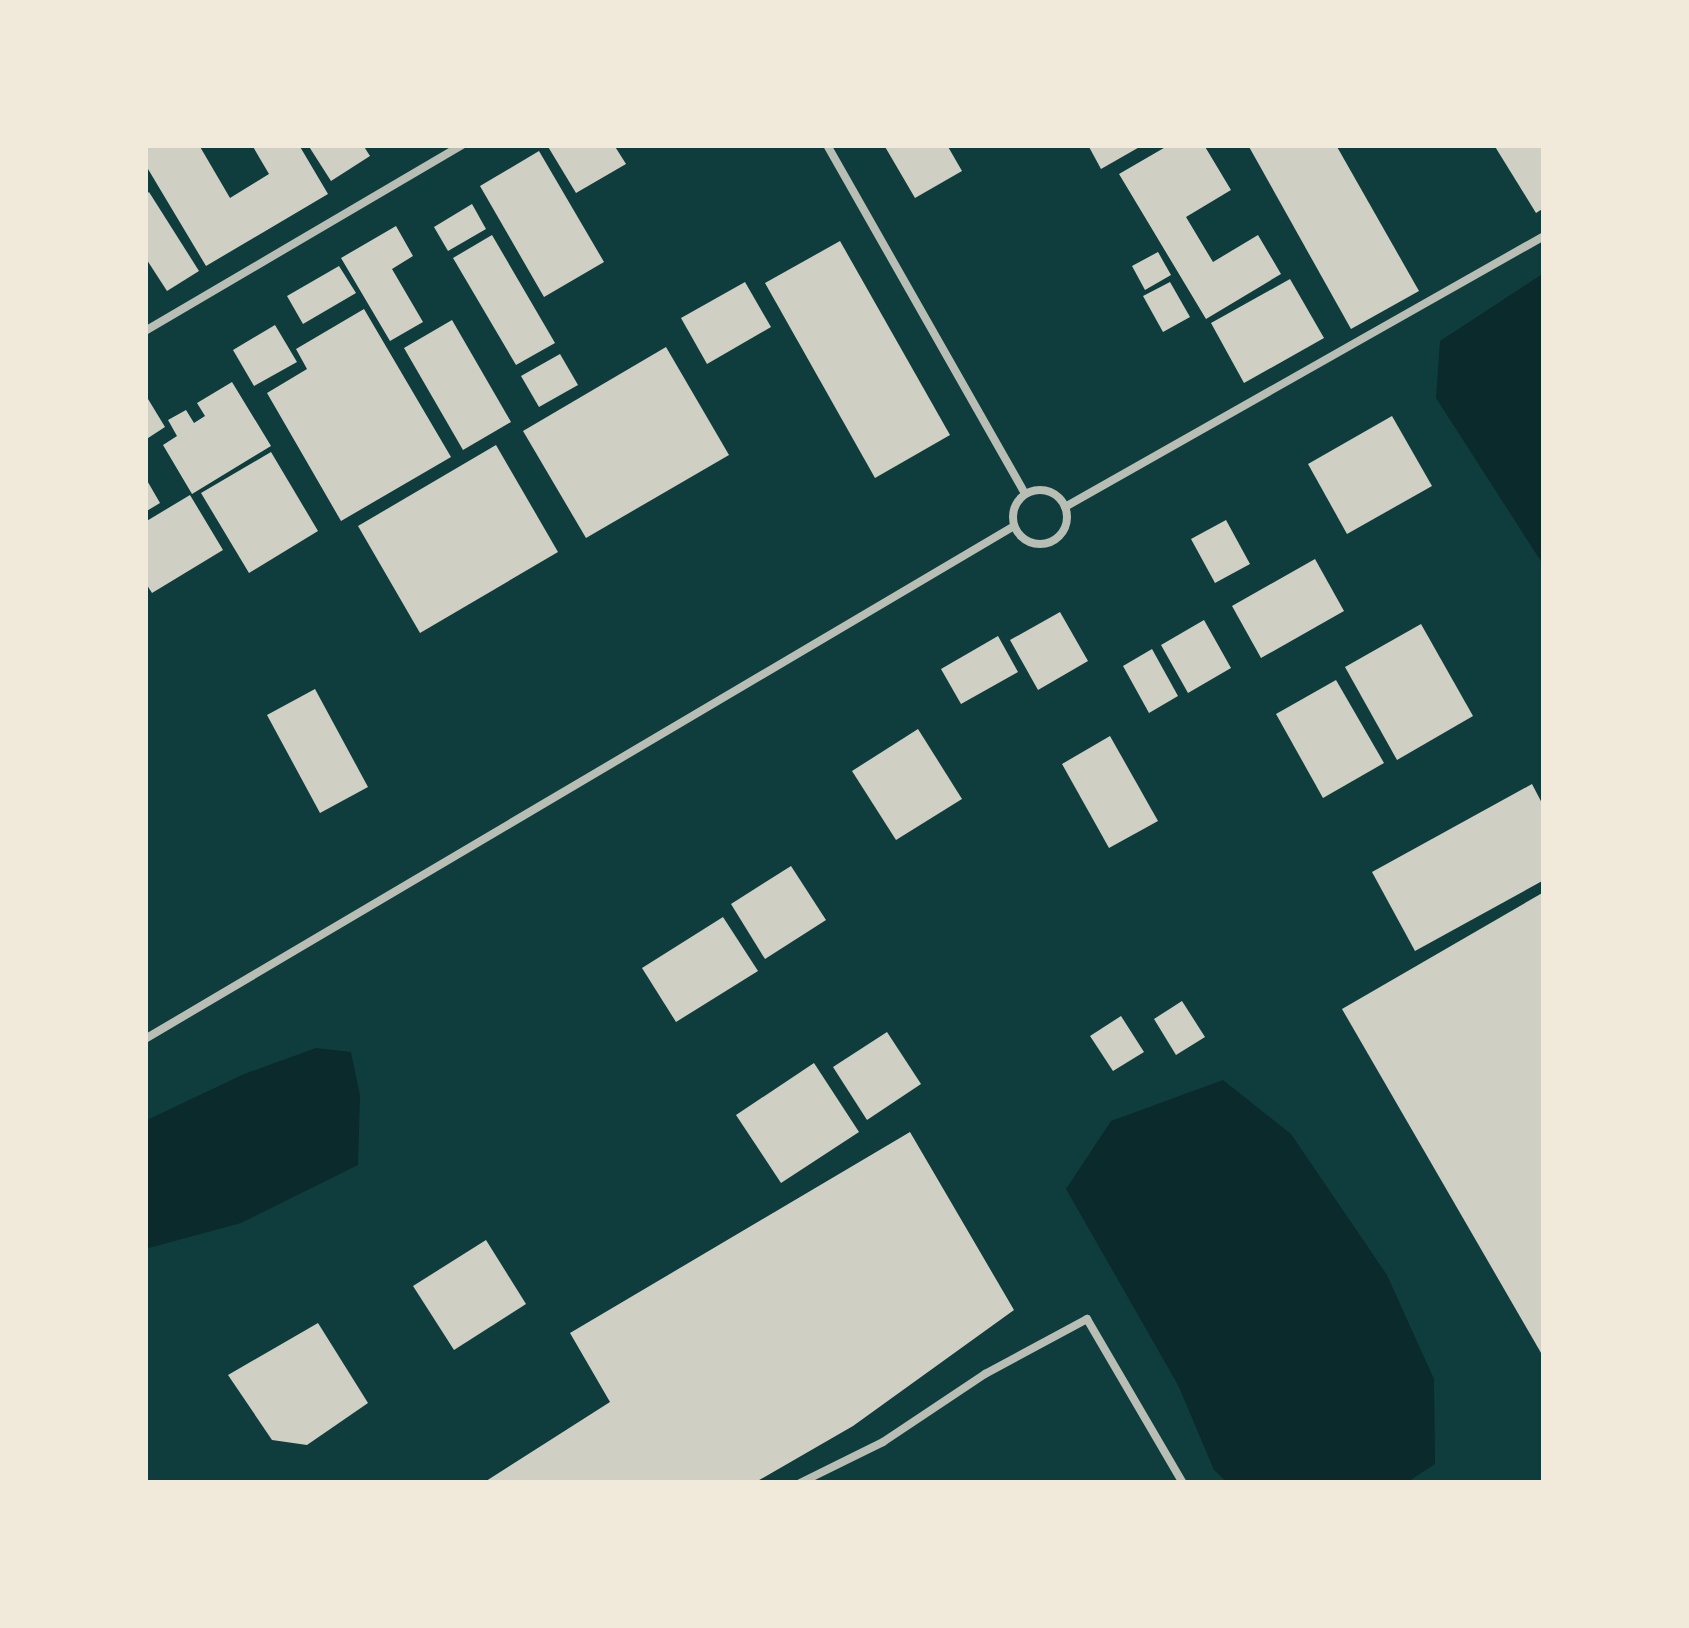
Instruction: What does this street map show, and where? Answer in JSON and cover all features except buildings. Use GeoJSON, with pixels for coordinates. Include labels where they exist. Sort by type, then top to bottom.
{"type":"FeatureCollection","features":[{"type":"Feature","properties":{"kind":"lane"},"geometry":{"type":"LineString","coordinates":[[145,331],[462,145]]}},
{"type":"Feature","properties":{"kind":"lane"},"geometry":{"type":"LineString","coordinates":[[827,145],[1025,494]]}},
{"type":"Feature","properties":{"kind":"lane"},"geometry":{"type":"LineString","coordinates":[[1066,507],[1544,236]]}},
{"type":"Feature","properties":{"kind":"lane"},"geometry":{"type":"LineString","coordinates":[[1049,491],[1066,507],[1063,531],[1054,540],[1030,543],[1014,526],[1016,503],[1025,494],[1049,491]]}},
{"type":"Feature","properties":{"kind":"lane"},"geometry":{"type":"LineString","coordinates":[[145,1040],[1014,526]]}},
{"type":"Feature","properties":{"kind":"lane"},"geometry":{"type":"LineString","coordinates":[[800,1483],[883,1442],[985,1374],[1087,1319],[1182,1483]]}},
{"type":"Feature","properties":{"kind":"water"},"geometry":{"type":"Polygon","coordinates":[[[1544,273],[1544,566],[1436,398],[1440,341],[1544,273]]]}},
{"type":"Feature","properties":{"kind":"water"},"geometry":{"type":"Polygon","coordinates":[[[316,1048],[351,1052],[360,1096],[358,1165],[241,1223],[145,1249],[145,1121],[244,1074],[316,1048]]]}},
{"type":"Feature","properties":{"kind":"water"},"geometry":{"type":"Polygon","coordinates":[[[1223,1080],[1291,1134],[1387,1275],[1434,1379],[1435,1464],[1406,1483],[1228,1483],[1214,1470],[1178,1385],[1066,1189],[1111,1121],[1223,1080]]]}}]}
